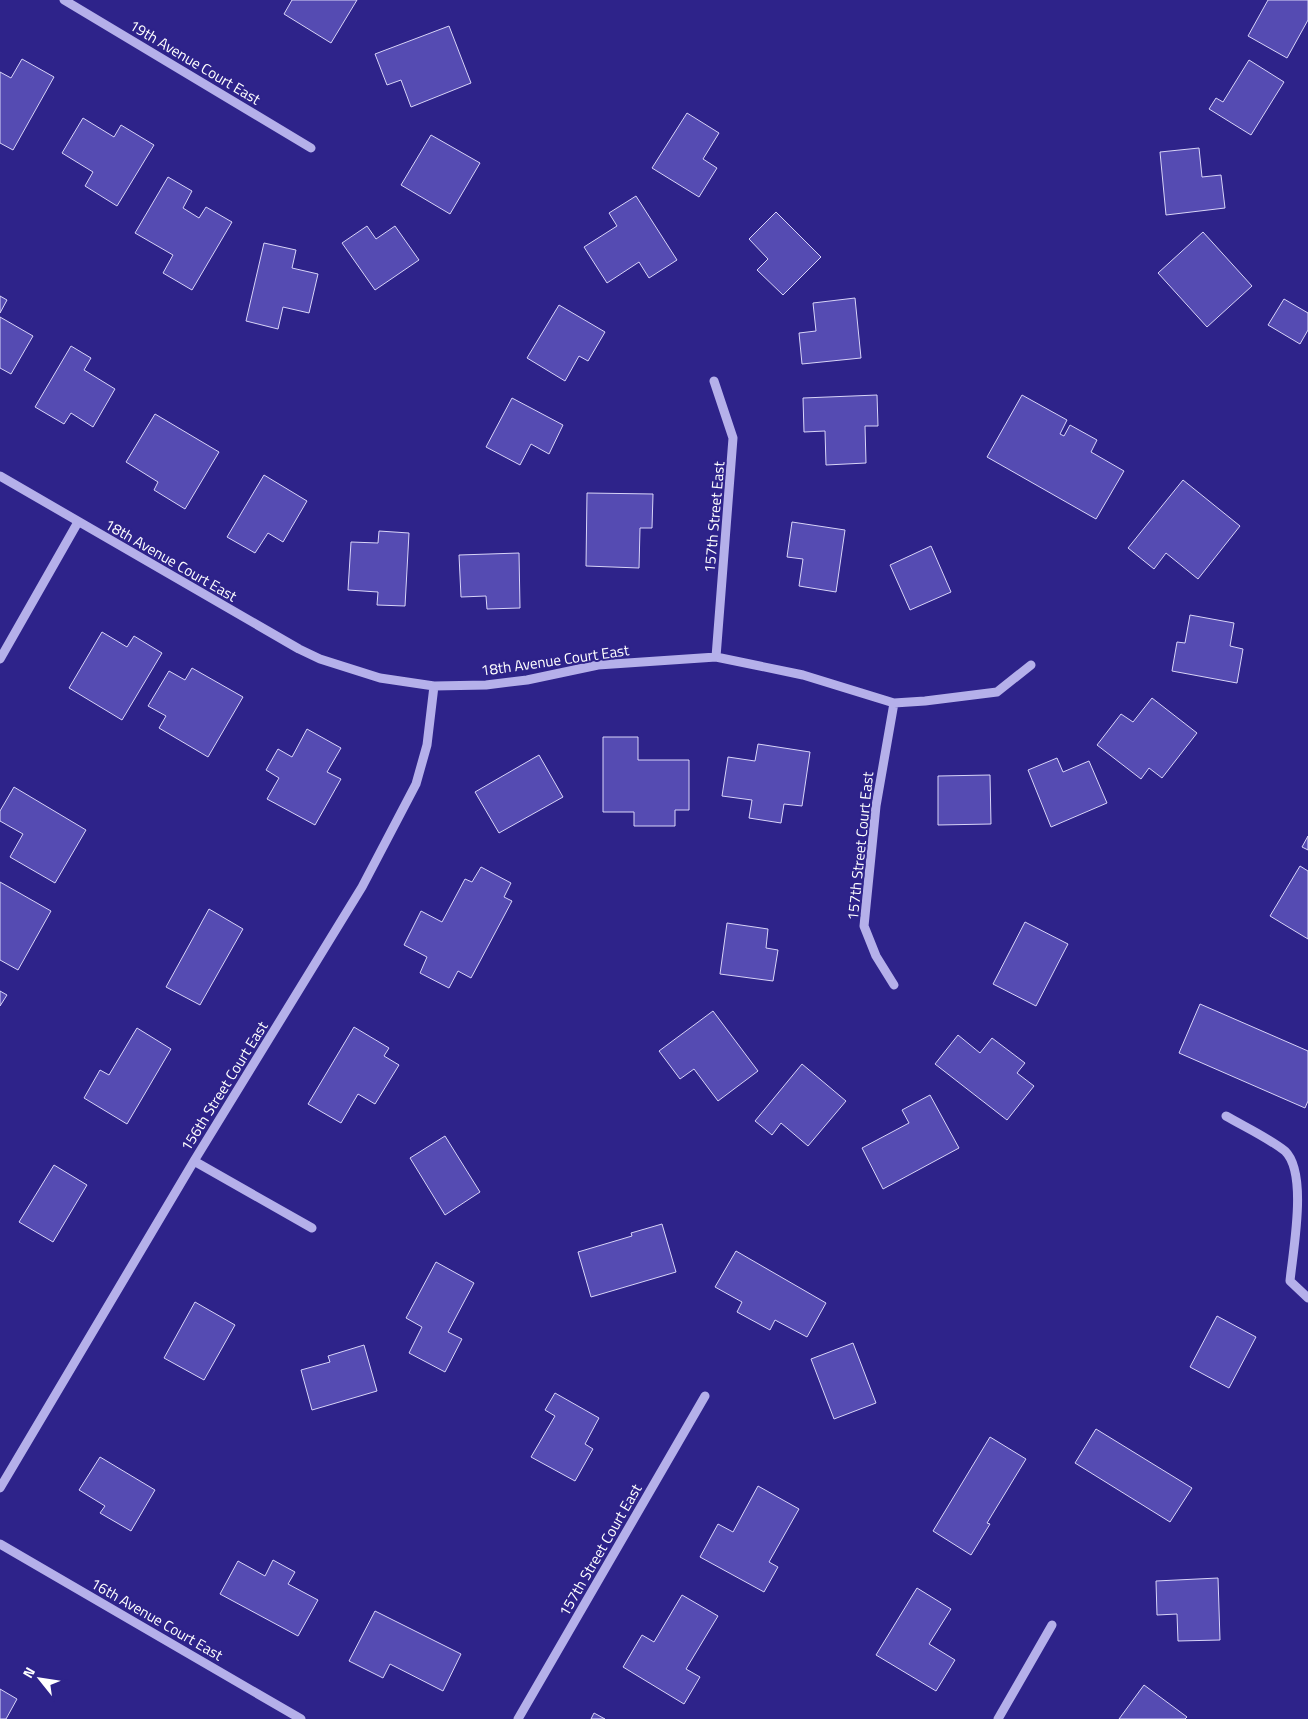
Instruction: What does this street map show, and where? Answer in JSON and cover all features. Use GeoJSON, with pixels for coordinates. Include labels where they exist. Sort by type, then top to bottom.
{"type":"FeatureCollection","features":[{"type":"Feature","properties":{"kind":"street","name":"19th Avenue Court East"},"geometry":{"type":"LineString","coordinates":[[64,0],[311,148]]}},
{"type":"Feature","properties":{"kind":"street","name":"157th Street East"},"geometry":{"type":"LineString","coordinates":[[714,381],[733,438],[716,658]]}},
{"type":"Feature","properties":{"kind":"street","name":"18th Avenue Court East"},"geometry":{"type":"LineString","coordinates":[[0,476],[320,659],[380,678],[434,686],[486,685],[526,680],[598,665],[716,658],[803,675],[894,703],[925,702],[997,692],[1030,665]]}},
{"type":"Feature","properties":{"kind":"street"},"geometry":{"type":"LineString","coordinates":[[0,659],[78,522]]}},
{"type":"Feature","properties":{"kind":"street","name":"156th Street Court East"},"geometry":{"type":"LineString","coordinates":[[0,1488],[194,1160],[362,887],[416,784],[427,745],[434,686]]}},
{"type":"Feature","properties":{"kind":"street","name":"157th Street Court East"},"geometry":{"type":"LineString","coordinates":[[894,703],[876,806],[864,926],[876,956],[894,985]]}},
{"type":"Feature","properties":{"kind":"street"},"geometry":{"type":"LineString","coordinates":[[1226,1116],[1286,1152],[1297,1169],[1300,1192],[1290,1281],[1308,1298]]}},
{"type":"Feature","properties":{"kind":"street"},"geometry":{"type":"LineString","coordinates":[[194,1160],[312,1228]]}},
{"type":"Feature","properties":{"kind":"street","name":"157th Street Court East"},"geometry":{"type":"LineString","coordinates":[[518,1719],[705,1396]]}},
{"type":"Feature","properties":{"kind":"street","name":"16th Avenue Court East"},"geometry":{"type":"LineString","coordinates":[[0,1544],[301,1719]]}},
{"type":"Feature","properties":{"kind":"street"},"geometry":{"type":"LineString","coordinates":[[998,1719],[1052,1625]]}},
{"type":"Feature","properties":{"kind":"building"},"geometry":{"type":"Polygon","coordinates":[[[292,0],[357,0],[331,43],[284,14],[292,0]]]}},
{"type":"Feature","properties":{"kind":"building"},"geometry":{"type":"Polygon","coordinates":[[[1268,0],[1308,0],[1308,20],[1287,58],[1248,36],[1268,0]]]}},
{"type":"Feature","properties":{"kind":"building"},"geometry":{"type":"Polygon","coordinates":[[[449,26],[471,83],[411,107],[401,80],[387,85],[375,54],[449,26]]]}},
{"type":"Feature","properties":{"kind":"building"},"geometry":{"type":"Polygon","coordinates":[[[22,59],[54,77],[13,150],[0,143],[0,72],[11,78],[22,59]]]}},
{"type":"Feature","properties":{"kind":"building"},"geometry":{"type":"Polygon","coordinates":[[[1249,60],[1284,82],[1251,135],[1209,109],[1216,98],[1223,102],[1249,60]]]}},
{"type":"Feature","properties":{"kind":"building"},"geometry":{"type":"Polygon","coordinates":[[[687,113],[719,133],[703,159],[717,168],[699,197],[652,168],[687,113]]]}},
{"type":"Feature","properties":{"kind":"building"},"geometry":{"type":"Polygon","coordinates":[[[83,118],[114,137],[121,125],[154,145],[117,206],[85,186],[93,172],[62,153],[83,118]]]}},
{"type":"Feature","properties":{"kind":"building"},"geometry":{"type":"Polygon","coordinates":[[[431,135],[480,163],[450,214],[401,185],[431,135]]]}},
{"type":"Feature","properties":{"kind":"building"},"geometry":{"type":"Polygon","coordinates":[[[1199,148],[1202,177],[1221,175],[1225,208],[1166,215],[1160,152],[1199,148]]]}},
{"type":"Feature","properties":{"kind":"building"},"geometry":{"type":"Polygon","coordinates":[[[168,177],[192,191],[183,208],[199,218],[206,207],[232,222],[192,290],[163,273],[173,255],[135,233],[168,177]]]}},
{"type":"Feature","properties":{"kind":"building"},"geometry":{"type":"Polygon","coordinates":[[[636,196],[677,260],[649,278],[639,262],[607,283],[584,247],[617,226],[609,213],[636,196]]]}},
{"type":"Feature","properties":{"kind":"building"},"geometry":{"type":"Polygon","coordinates":[[[776,212],[821,257],[783,295],[757,270],[768,259],[749,239],[776,212]]]}},
{"type":"Feature","properties":{"kind":"building"},"geometry":{"type":"Polygon","coordinates":[[[367,226],[376,239],[395,226],[419,260],[375,290],[342,243],[367,226]]]}},
{"type":"Feature","properties":{"kind":"building"},"geometry":{"type":"Polygon","coordinates":[[[1203,232],[1252,286],[1207,327],[1158,273],[1203,232]]]}},
{"type":"Feature","properties":{"kind":"building"},"geometry":{"type":"Polygon","coordinates":[[[264,243],[296,250],[292,268],[318,274],[309,313],[283,307],[278,329],[246,321],[264,243]]]}},
{"type":"Feature","properties":{"kind":"building"},"geometry":{"type":"Polygon","coordinates":[[[0,296],[7,300],[0,313],[0,296]]]}},
{"type":"Feature","properties":{"kind":"building"},"geometry":{"type":"Polygon","coordinates":[[[855,298],[861,358],[802,364],[799,333],[816,331],[813,303],[855,298]]]}},
{"type":"Feature","properties":{"kind":"building"},"geometry":{"type":"Polygon","coordinates":[[[1284,299],[1308,313],[1308,330],[1300,344],[1268,325],[1284,299]]]}},
{"type":"Feature","properties":{"kind":"building"},"geometry":{"type":"Polygon","coordinates":[[[559,305],[605,332],[588,361],[579,356],[565,381],[527,358],[559,305]]]}},
{"type":"Feature","properties":{"kind":"building"},"geometry":{"type":"Polygon","coordinates":[[[0,317],[33,336],[11,374],[0,368],[0,317]]]}},
{"type":"Feature","properties":{"kind":"building"},"geometry":{"type":"Polygon","coordinates":[[[71,346],[91,358],[84,370],[115,389],[93,427],[71,413],[64,424],[35,407],[71,346]]]}},
{"type":"Feature","properties":{"kind":"building"},"geometry":{"type":"Polygon","coordinates":[[[877,395],[878,426],[865,426],[866,463],[826,465],[825,431],[804,432],[803,398],[877,395]]]}},
{"type":"Feature","properties":{"kind":"building"},"geometry":{"type":"Polygon","coordinates":[[[1022,395],[1067,420],[1060,434],[1064,436],[1070,425],[1097,440],[1091,452],[1124,471],[1096,519],[987,457],[1022,395]]]}},
{"type":"Feature","properties":{"kind":"building"},"geometry":{"type":"Polygon","coordinates":[[[512,398],[563,425],[549,454],[531,444],[520,465],[486,447],[512,398]]]}},
{"type":"Feature","properties":{"kind":"building"},"geometry":{"type":"Polygon","coordinates":[[[155,414],[219,452],[185,509],[154,490],[158,482],[126,462],[155,414]]]}},
{"type":"Feature","properties":{"kind":"building"},"geometry":{"type":"Polygon","coordinates":[[[264,475],[307,501],[283,542],[268,533],[255,553],[227,537],[264,475]]]}},
{"type":"Feature","properties":{"kind":"building"},"geometry":{"type":"Polygon","coordinates":[[[1183,480],[1240,526],[1198,579],[1166,553],[1154,569],[1128,548],[1183,480]]]}},
{"type":"Feature","properties":{"kind":"building"},"geometry":{"type":"Polygon","coordinates":[[[587,493],[653,494],[652,528],[640,528],[639,568],[586,566],[587,493]]]}},
{"type":"Feature","properties":{"kind":"building"},"geometry":{"type":"Polygon","coordinates":[[[792,522],[845,530],[836,592],[799,586],[803,559],[787,557],[792,522]]]}},
{"type":"Feature","properties":{"kind":"building"},"geometry":{"type":"Polygon","coordinates":[[[379,531],[409,533],[405,606],[377,605],[378,592],[348,590],[351,542],[378,543],[379,531]]]}},
{"type":"Feature","properties":{"kind":"building"},"geometry":{"type":"Polygon","coordinates":[[[931,546],[951,592],[910,610],[890,565],[931,546]]]}},
{"type":"Feature","properties":{"kind":"building"},"geometry":{"type":"Polygon","coordinates":[[[519,553],[520,608],[487,609],[486,596],[461,597],[459,555],[519,553]]]}},
{"type":"Feature","properties":{"kind":"building"},"geometry":{"type":"Polygon","coordinates":[[[1190,615],[1234,623],[1230,646],[1243,649],[1237,683],[1172,671],[1177,642],[1185,643],[1190,615]]]}},
{"type":"Feature","properties":{"kind":"building"},"geometry":{"type":"Polygon","coordinates":[[[102,632],[127,647],[134,636],[162,653],[122,720],[69,688],[102,632]]]}},
{"type":"Feature","properties":{"kind":"building"},"geometry":{"type":"Polygon","coordinates":[[[192,668],[243,697],[208,757],[159,728],[166,716],[148,706],[169,671],[185,680],[192,668]]]}},
{"type":"Feature","properties":{"kind":"building"},"geometry":{"type":"Polygon","coordinates":[[[1152,698],[1197,733],[1162,778],[1149,768],[1141,779],[1097,745],[1121,714],[1133,722],[1152,698]]]}},
{"type":"Feature","properties":{"kind":"building"},"geometry":{"type":"Polygon","coordinates":[[[307,729],[341,748],[327,772],[341,779],[315,825],[267,799],[279,778],[266,770],[278,749],[292,757],[307,729]]]}},
{"type":"Feature","properties":{"kind":"building"},"geometry":{"type":"Polygon","coordinates":[[[603,737],[638,737],[638,760],[689,760],[689,810],[675,810],[675,826],[634,826],[634,812],[603,812],[603,737]]]}},
{"type":"Feature","properties":{"kind":"building"},"geometry":{"type":"Polygon","coordinates":[[[758,744],[810,752],[802,806],[784,804],[781,823],[749,818],[752,800],[722,796],[728,757],[755,761],[758,744]]]}},
{"type":"Feature","properties":{"kind":"building"},"geometry":{"type":"Polygon","coordinates":[[[539,755],[563,797],[499,833],[475,792],[539,755]]]}},
{"type":"Feature","properties":{"kind":"building"},"geometry":{"type":"Polygon","coordinates":[[[1057,758],[1063,772],[1089,761],[1107,803],[1051,827],[1028,770],[1057,758]]]}},
{"type":"Feature","properties":{"kind":"building"},"geometry":{"type":"Polygon","coordinates":[[[990,775],[991,824],[938,825],[938,776],[990,775]]]}},
{"type":"Feature","properties":{"kind":"building"},"geometry":{"type":"Polygon","coordinates":[[[14,787],[86,830],[55,883],[10,857],[23,834],[0,821],[0,811],[14,787]]]}},
{"type":"Feature","properties":{"kind":"building"},"geometry":{"type":"Polygon","coordinates":[[[1308,836],[1308,850],[1302,847],[1308,836]]]}},
{"type":"Feature","properties":{"kind":"building"},"geometry":{"type":"Polygon","coordinates":[[[1300,866],[1308,871],[1308,939],[1270,916],[1300,866]]]}},
{"type":"Feature","properties":{"kind":"building"},"geometry":{"type":"Polygon","coordinates":[[[481,867],[511,883],[504,897],[512,901],[471,978],[458,971],[449,988],[420,973],[427,957],[404,945],[421,911],[442,922],[465,879],[472,882],[481,867]]]}},
{"type":"Feature","properties":{"kind":"building"},"geometry":{"type":"Polygon","coordinates":[[[0,882],[51,911],[18,970],[0,960],[0,882]]]}},
{"type":"Feature","properties":{"kind":"building"},"geometry":{"type":"Polygon","coordinates":[[[209,909],[243,929],[200,1005],[166,987],[209,909]]]}},
{"type":"Feature","properties":{"kind":"building"},"geometry":{"type":"Polygon","coordinates":[[[1025,922],[1068,944],[1036,1006],[993,984],[1025,922]]]}},
{"type":"Feature","properties":{"kind":"building"},"geometry":{"type":"Polygon","coordinates":[[[727,923],[768,929],[766,948],[778,950],[773,981],[720,974],[727,923]]]}},
{"type":"Feature","properties":{"kind":"building"},"geometry":{"type":"Polygon","coordinates":[[[0,991],[7,995],[0,1006],[0,991]]]}},
{"type":"Feature","properties":{"kind":"building"},"geometry":{"type":"Polygon","coordinates":[[[1200,1004],[1308,1051],[1308,1101],[1305,1108],[1179,1053],[1200,1004]]]}},
{"type":"Feature","properties":{"kind":"building"},"geometry":{"type":"Polygon","coordinates":[[[713,1011],[758,1071],[718,1101],[694,1069],[680,1079],[659,1051],[713,1011]]]}},
{"type":"Feature","properties":{"kind":"building"},"geometry":{"type":"Polygon","coordinates":[[[354,1027],[389,1048],[384,1056],[399,1065],[375,1104],[358,1094],[341,1123],[308,1104],[354,1027]]]}},
{"type":"Feature","properties":{"kind":"building"},"geometry":{"type":"Polygon","coordinates":[[[137,1028],[171,1049],[127,1124],[84,1098],[100,1070],[109,1075],[137,1028]]]}},
{"type":"Feature","properties":{"kind":"building"},"geometry":{"type":"Polygon","coordinates":[[[958,1035],[980,1053],[992,1038],[1025,1063],[1017,1073],[1034,1086],[1007,1120],[935,1064],[958,1035]]]}},
{"type":"Feature","properties":{"kind":"building"},"geometry":{"type":"Polygon","coordinates":[[[802,1064],[846,1101],[808,1146],[781,1123],[772,1135],[755,1121],[802,1064]]]}},
{"type":"Feature","properties":{"kind":"building"},"geometry":{"type":"Polygon","coordinates":[[[930,1095],[959,1148],[883,1189],[862,1148],[909,1123],[902,1110],[930,1095]]]}},
{"type":"Feature","properties":{"kind":"building"},"geometry":{"type":"Polygon","coordinates":[[[445,1136],[480,1192],[445,1215],[410,1158],[445,1136]]]}},
{"type":"Feature","properties":{"kind":"building"},"geometry":{"type":"Polygon","coordinates":[[[54,1165],[87,1185],[53,1242],[19,1222],[54,1165]]]}},
{"type":"Feature","properties":{"kind":"building"},"geometry":{"type":"Polygon","coordinates":[[[662,1224],[676,1272],[591,1297],[578,1252],[632,1236],[631,1233],[662,1224]]]}},
{"type":"Feature","properties":{"kind":"building"},"geometry":{"type":"Polygon","coordinates":[[[736,1251],[826,1303],[807,1337],[775,1320],[770,1330],[737,1312],[742,1302],[715,1287],[736,1251]]]}},
{"type":"Feature","properties":{"kind":"building"},"geometry":{"type":"Polygon","coordinates":[[[436,1262],[474,1283],[448,1332],[462,1339],[445,1372],[409,1353],[422,1327],[406,1318],[436,1262]]]}},
{"type":"Feature","properties":{"kind":"building"},"geometry":{"type":"Polygon","coordinates":[[[195,1302],[235,1325],[204,1380],[164,1358],[195,1302]]]}},
{"type":"Feature","properties":{"kind":"building"},"geometry":{"type":"Polygon","coordinates":[[[1217,1316],[1256,1337],[1229,1388],[1190,1367],[1217,1316]]]}},
{"type":"Feature","properties":{"kind":"building"},"geometry":{"type":"Polygon","coordinates":[[[853,1343],[876,1403],[834,1419],[811,1359],[853,1343]]]}},
{"type":"Feature","properties":{"kind":"building"},"geometry":{"type":"Polygon","coordinates":[[[364,1345],[377,1391],[312,1410],[301,1370],[330,1362],[328,1356],[364,1345]]]}},
{"type":"Feature","properties":{"kind":"building"},"geometry":{"type":"Polygon","coordinates":[[[555,1393],[599,1418],[585,1444],[593,1449],[575,1481],[531,1457],[555,1416],[545,1410],[555,1393]]]}},
{"type":"Feature","properties":{"kind":"building"},"geometry":{"type":"Polygon","coordinates":[[[1096,1429],[1192,1488],[1170,1522],[1075,1463],[1096,1429]]]}},
{"type":"Feature","properties":{"kind":"building"},"geometry":{"type":"Polygon","coordinates":[[[990,1437],[1026,1459],[987,1523],[990,1524],[971,1555],[933,1531],[990,1437]]]}},
{"type":"Feature","properties":{"kind":"building"},"geometry":{"type":"Polygon","coordinates":[[[100,1457],[155,1490],[131,1531],[100,1513],[105,1506],[79,1490],[100,1457]]]}},
{"type":"Feature","properties":{"kind":"building"},"geometry":{"type":"Polygon","coordinates":[[[758,1486],[799,1509],[769,1562],[778,1567],[764,1592],[700,1557],[718,1524],[733,1532],[758,1486]]]}},
{"type":"Feature","properties":{"kind":"building"},"geometry":{"type":"Polygon","coordinates":[[[273,1560],[295,1572],[288,1584],[318,1600],[298,1636],[220,1594],[238,1561],[265,1576],[273,1560]]]}},
{"type":"Feature","properties":{"kind":"building"},"geometry":{"type":"Polygon","coordinates":[[[1218,1578],[1220,1640],[1178,1641],[1177,1614],[1157,1615],[1156,1581],[1218,1578]]]}},
{"type":"Feature","properties":{"kind":"building"},"geometry":{"type":"Polygon","coordinates":[[[917,1588],[951,1609],[929,1644],[955,1660],[936,1691],[876,1655],[917,1588]]]}},
{"type":"Feature","properties":{"kind":"building"},"geometry":{"type":"Polygon","coordinates":[[[682,1595],[718,1616],[686,1669],[700,1677],[684,1704],[623,1667],[642,1635],[654,1642],[682,1595]]]}},
{"type":"Feature","properties":{"kind":"building"},"geometry":{"type":"Polygon","coordinates":[[[375,1611],[461,1654],[443,1691],[390,1664],[383,1678],[349,1661],[375,1611]]]}},
{"type":"Feature","properties":{"kind":"building"},"geometry":{"type":"Polygon","coordinates":[[[1144,1685],[1187,1717],[1185,1719],[1119,1719],[1144,1685]]]}},
{"type":"Feature","properties":{"kind":"building"},"geometry":{"type":"Polygon","coordinates":[[[0,1689],[17,1699],[6,1719],[0,1719],[0,1689]]]}},
{"type":"Feature","properties":{"kind":"building"},"geometry":{"type":"Polygon","coordinates":[[[594,1713],[605,1719],[591,1719],[594,1713]]]}}]}
